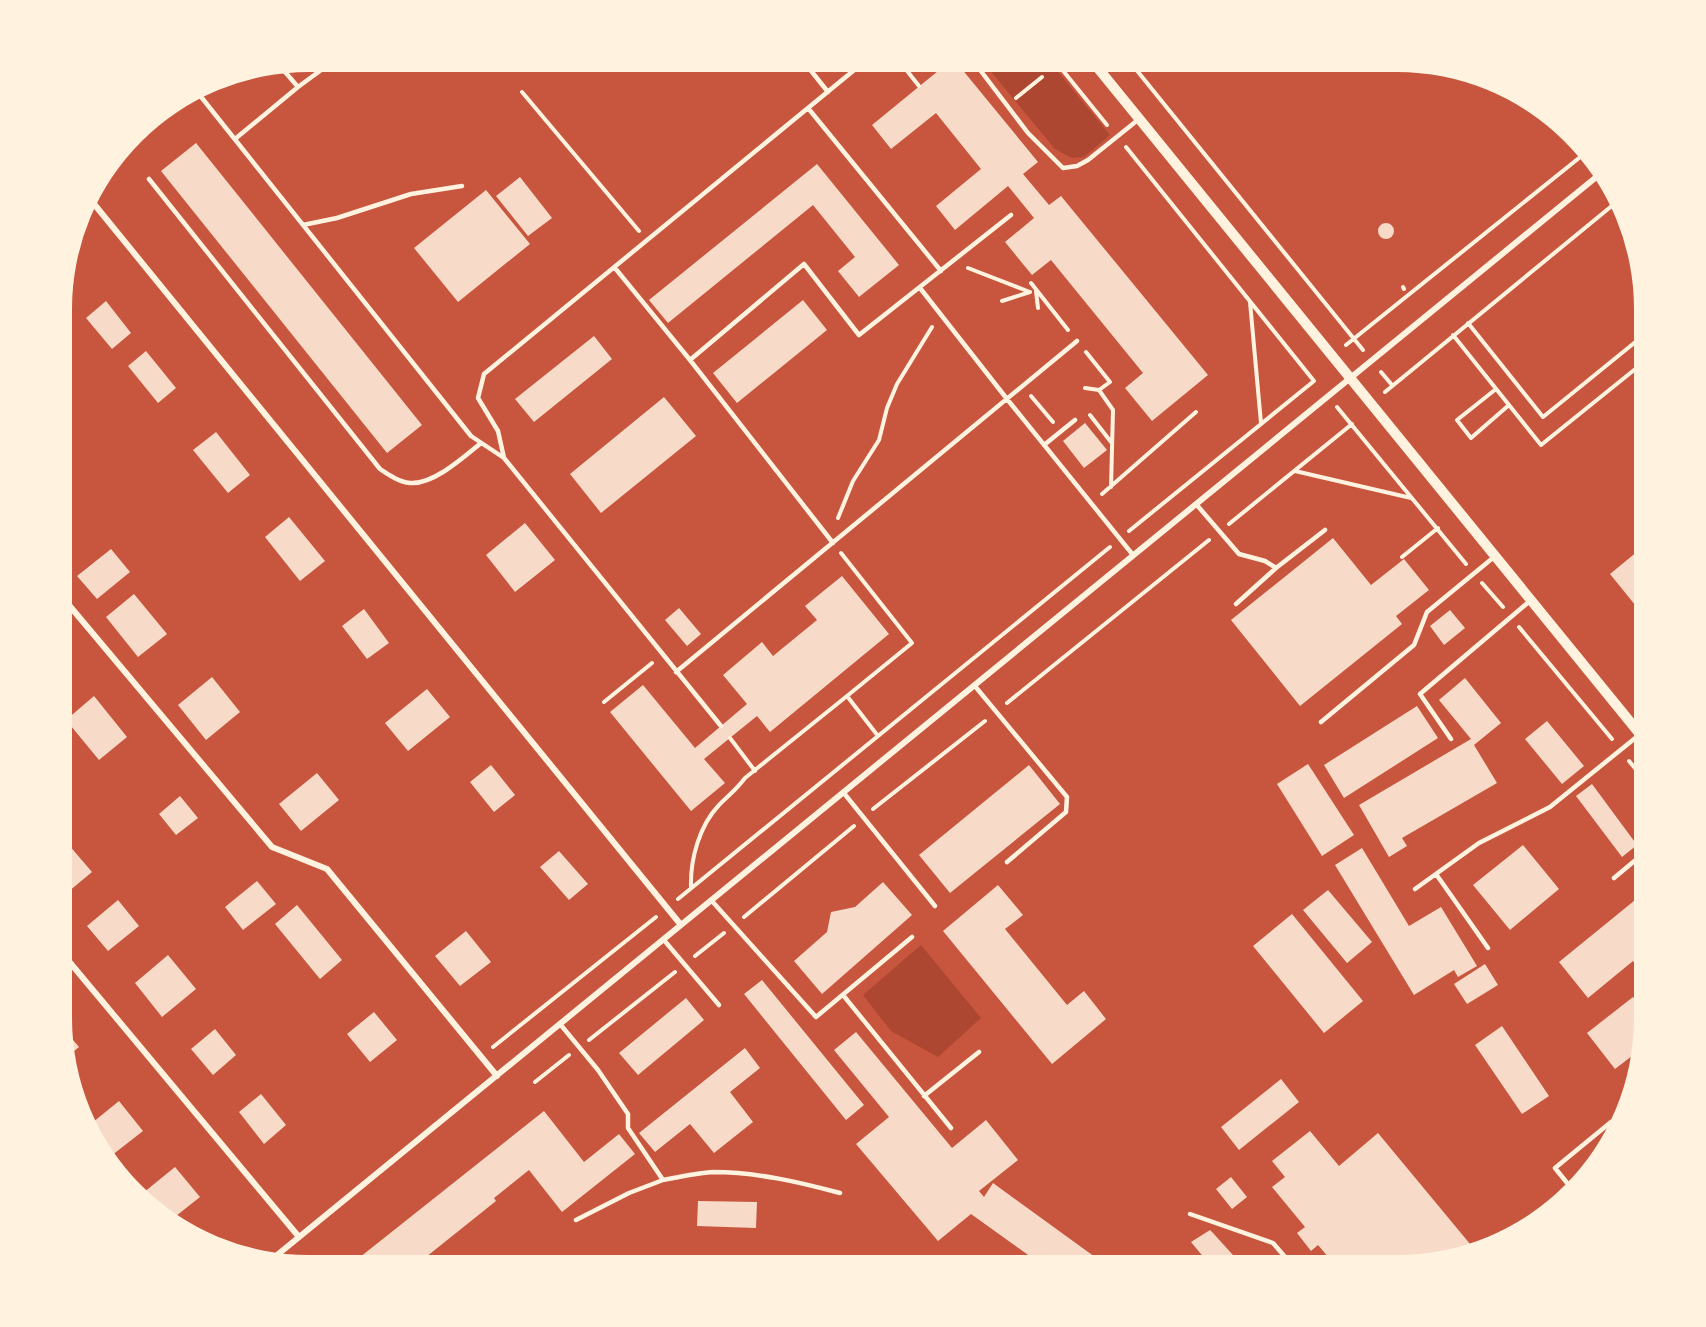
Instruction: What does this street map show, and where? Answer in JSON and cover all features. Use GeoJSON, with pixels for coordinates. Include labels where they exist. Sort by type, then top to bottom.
{"type":"FeatureCollection","features":[{"type":"Feature","properties":{"kind":"street"},"geometry":{"type":"LineString","coordinates":[[1101,72],[1634,727]]}},
{"type":"Feature","properties":{"kind":"street"},"geometry":{"type":"LineString","coordinates":[[279,1253],[1595,178]]}},
{"type":"Feature","properties":{"kind":"street"},"geometry":{"type":"LineString","coordinates":[[95,206],[681,925]]}},
{"type":"Feature","properties":{"kind":"street"},"geometry":{"type":"LineString","coordinates":[[72,609],[272,847],[327,869],[496,1076]]}},
{"type":"Feature","properties":{"kind":"street"},"geometry":{"type":"LineString","coordinates":[[72,966],[299,1237]]}},
{"type":"Feature","properties":{"kind":"lane"},"geometry":{"type":"LineString","coordinates":[[235,139],[318,72]]}},
{"type":"Feature","properties":{"kind":"lane"},"geometry":{"type":"LineString","coordinates":[[812,72],[828,92]]}},
{"type":"Feature","properties":{"kind":"lane"},"geometry":{"type":"LineString","coordinates":[[504,458],[498,431],[477,398],[484,374],[852,72]]}},
{"type":"Feature","properties":{"kind":"lane"},"geometry":{"type":"LineString","coordinates":[[981,72],[1028,133],[1062,168],[1082,163],[1140,119]]}},
{"type":"Feature","properties":{"kind":"lane"},"geometry":{"type":"LineString","coordinates":[[286,73],[298,87]]}},
{"type":"Feature","properties":{"kind":"lane"},"geometry":{"type":"LineString","coordinates":[[202,97],[471,436],[504,458],[721,726]]}},
{"type":"Feature","properties":{"kind":"lane"},"geometry":{"type":"LineString","coordinates":[[808,108],[941,271]]}},
{"type":"Feature","properties":{"kind":"lane"},"geometry":{"type":"LineString","coordinates":[[149,179],[380,469],[393,478],[411,483],[427,480],[461,459],[481,443]]}},
{"type":"Feature","properties":{"kind":"lane"},"geometry":{"type":"LineString","coordinates":[[303,225],[337,218],[411,194],[462,186]]}},
{"type":"Feature","properties":{"kind":"lane"},"geometry":{"type":"LineString","coordinates":[[690,360],[804,264],[859,335],[1011,215]]}},
{"type":"Feature","properties":{"kind":"lane"},"geometry":{"type":"LineString","coordinates":[[615,268],[833,543]]}},
{"type":"Feature","properties":{"kind":"lane"},"geometry":{"type":"LineString","coordinates":[[920,288],[1133,555]]}},
{"type":"Feature","properties":{"kind":"lane"},"geometry":{"type":"LineString","coordinates":[[676,672],[1077,341]]}},
{"type":"Feature","properties":{"kind":"lane"},"geometry":{"type":"LineString","coordinates":[[1044,445],[1075,420]]}},
{"type":"Feature","properties":{"kind":"lane"},"geometry":{"type":"LineString","coordinates":[[1196,504],[1239,554],[1265,561],[1276,568]]}},
{"type":"Feature","properties":{"kind":"lane"},"geometry":{"type":"LineString","coordinates":[[1236,604],[1276,568],[1324,530]]}},
{"type":"Feature","properties":{"kind":"lane"},"geometry":{"type":"LineString","coordinates":[[1321,722],[1414,645],[1427,612],[1495,556]]}},
{"type":"Feature","properties":{"kind":"lane"},"geometry":{"type":"LineString","coordinates":[[1450,739],[1420,694],[1531,600]]}},
{"type":"Feature","properties":{"kind":"lane"},"geometry":{"type":"LineString","coordinates":[[974,685],[1067,797],[1066,812],[1006,862]]}},
{"type":"Feature","properties":{"kind":"lane"},"geometry":{"type":"LineString","coordinates":[[1415,889],[1479,843],[1550,807],[1634,743]]}},
{"type":"Feature","properties":{"kind":"lane"},"geometry":{"type":"LineString","coordinates":[[843,792],[935,906]]}},
{"type":"Feature","properties":{"kind":"lane"},"geometry":{"type":"LineString","coordinates":[[1614,878],[1634,861]]}},
{"type":"Feature","properties":{"kind":"lane"},"geometry":{"type":"LineString","coordinates":[[1436,874],[1488,948]]}},
{"type":"Feature","properties":{"kind":"lane"},"geometry":{"type":"LineString","coordinates":[[711,900],[816,1017],[912,937]]}},
{"type":"Feature","properties":{"kind":"lane"},"geometry":{"type":"LineString","coordinates":[[663,939],[719,1005]]}},
{"type":"Feature","properties":{"kind":"lane"},"geometry":{"type":"LineString","coordinates":[[843,995],[951,1128]]}},
{"type":"Feature","properties":{"kind":"lane"},"geometry":{"type":"LineString","coordinates":[[560,1024],[598,1070],[628,1114],[628,1128],[663,1180]]}},
{"type":"Feature","properties":{"kind":"lane"},"geometry":{"type":"LineString","coordinates":[[924,1095],[979,1052]]}},
{"type":"Feature","properties":{"kind":"lane"},"geometry":{"type":"LineString","coordinates":[[1567,1183],[1555,1168],[1610,1123]]}},
{"type":"Feature","properties":{"kind":"lane"},"geometry":{"type":"LineString","coordinates":[[576,1220],[629,1193],[663,1180],[712,1172],[755,1175],[840,1192]]}},
{"type":"Feature","properties":{"kind":"lane"},"geometry":{"type":"LineString","coordinates":[[1190,1214],[1273,1243],[1283,1255]]}},
{"type":"Feature","properties":{"kind":"path"},"geometry":{"type":"LineString","coordinates":[[908,72],[919,86]]}},
{"type":"Feature","properties":{"kind":"path"},"geometry":{"type":"LineString","coordinates":[[481,1057],[1314,381],[1064,72]]}},
{"type":"Feature","properties":{"kind":"path"},"geometry":{"type":"LineString","coordinates":[[1138,72],[1392,385]]}},
{"type":"Feature","properties":{"kind":"path"},"geometry":{"type":"LineString","coordinates":[[1006,106],[1042,77]]}},
{"type":"Feature","properties":{"kind":"path"},"geometry":{"type":"LineString","coordinates":[[522,92],[647,241]]}},
{"type":"Feature","properties":{"kind":"path"},"geometry":{"type":"LineString","coordinates":[[1309,374],[1579,158]]}},
{"type":"Feature","properties":{"kind":"path"},"geometry":{"type":"LineString","coordinates":[[1390,399],[1384,391],[1611,206]]}},
{"type":"Feature","properties":{"kind":"path"},"geometry":{"type":"LineString","coordinates":[[953,262],[1030,291]]}},
{"type":"Feature","properties":{"kind":"path"},"geometry":{"type":"LineString","coordinates":[[1031,283],[1110,382],[1099,390],[1085,388]]}},
{"type":"Feature","properties":{"kind":"path"},"geometry":{"type":"LineString","coordinates":[[1002,302],[1035,290]]}},
{"type":"Feature","properties":{"kind":"path"},"geometry":{"type":"LineString","coordinates":[[1035,290],[1038,308]]}},
{"type":"Feature","properties":{"kind":"path"},"geometry":{"type":"LineString","coordinates":[[1250,302],[1261,424]]}},
{"type":"Feature","properties":{"kind":"path"},"geometry":{"type":"LineString","coordinates":[[692,888],[691,867],[698,842],[718,807],[755,771],[912,643],[833,543],[840,510],[853,482],[879,440],[887,408],[897,384],[940,314]]}},
{"type":"Feature","properties":{"kind":"path"},"geometry":{"type":"LineString","coordinates":[[1468,323],[1543,417],[1634,343]]}},
{"type":"Feature","properties":{"kind":"path"},"geometry":{"type":"LineString","coordinates":[[1453,335],[1541,445],[1634,370]]}},
{"type":"Feature","properties":{"kind":"path"},"geometry":{"type":"LineString","coordinates":[[1023,386],[1060,431]]}},
{"type":"Feature","properties":{"kind":"path"},"geometry":{"type":"LineString","coordinates":[[1496,389],[1457,420],[1471,438],[1509,405]]}},
{"type":"Feature","properties":{"kind":"path"},"geometry":{"type":"LineString","coordinates":[[1099,390],[1113,410],[1110,487]]}},
{"type":"Feature","properties":{"kind":"path"},"geometry":{"type":"LineString","coordinates":[[1075,420],[1086,411],[1112,443]]}},
{"type":"Feature","properties":{"kind":"path"},"geometry":{"type":"LineString","coordinates":[[1092,503],[1196,412]]}},
{"type":"Feature","properties":{"kind":"path"},"geometry":{"type":"LineString","coordinates":[[535,1082],[734,926],[863,817],[1352,424]]}},
{"type":"Feature","properties":{"kind":"path"},"geometry":{"type":"LineString","coordinates":[[1294,471],[1412,498]]}},
{"type":"Feature","properties":{"kind":"path"},"geometry":{"type":"LineString","coordinates":[[1402,557],[1438,528]]}},
{"type":"Feature","properties":{"kind":"path"},"geometry":{"type":"LineString","coordinates":[[604,702],[663,654]]}},
{"type":"Feature","properties":{"kind":"path"},"geometry":{"type":"LineString","coordinates":[[847,696],[878,736]]}},
{"type":"Feature","properties":{"kind":"path"},"geometry":{"type":"LineString","coordinates":[[730,738],[755,771]]}},
{"type":"Feature","properties":{"kind":"shaded area"},"geometry":{"type":"Polygon","coordinates":[[[991,72],[1058,72],[1110,135],[1084,157],[1072,158],[1055,149],[991,72]]]}},
{"type":"Feature","properties":{"kind":"shaded area"},"geometry":{"type":"Polygon","coordinates":[[[921,945],[981,1018],[938,1057],[891,1031],[863,995],[921,945]]]}},
{"type":"Feature","properties":{"kind":"building"},"geometry":{"type":"Polygon","coordinates":[[[937,72],[964,72],[1038,162],[1023,174],[1049,205],[1061,196],[1208,375],[1152,421],[1125,388],[1143,373],[1051,260],[1032,275],[1005,242],[1034,218],[1008,186],[955,230],[936,206],[981,169],[936,113],[891,149],[872,125],[937,72]]]}},
{"type":"Feature","properties":{"kind":"building"},"geometry":{"type":"Polygon","coordinates":[[[196,143],[422,425],[387,453],[161,171],[196,143]]]}},
{"type":"Feature","properties":{"kind":"building"},"geometry":{"type":"Polygon","coordinates":[[[817,164],[899,265],[859,297],[838,271],[855,257],[813,205],[668,323],[649,300],[817,164]]]}},
{"type":"Feature","properties":{"kind":"building"},"geometry":{"type":"Polygon","coordinates":[[[520,177],[552,218],[528,236],[496,196],[520,177]]]}},
{"type":"Feature","properties":{"kind":"building"},"geometry":{"type":"Polygon","coordinates":[[[486,190],[530,244],[458,302],[414,248],[486,190]]]}},
{"type":"Feature","properties":{"kind":"building"},"geometry":{"type":"Polygon","coordinates":[[[1386,223],[1392,225],[1394,231],[1392,237],[1386,239],[1380,237],[1378,231],[1380,225],[1386,223]]]}},
{"type":"Feature","properties":{"kind":"building"},"geometry":{"type":"Polygon","coordinates":[[[803,300],[827,330],[737,403],[713,373],[803,300]]]}},
{"type":"Feature","properties":{"kind":"building"},"geometry":{"type":"Polygon","coordinates":[[[106,301],[131,333],[112,349],[86,318],[106,301]]]}},
{"type":"Feature","properties":{"kind":"building"},"geometry":{"type":"Polygon","coordinates":[[[594,336],[612,359],[534,422],[515,399],[594,336]]]}},
{"type":"Feature","properties":{"kind":"building"},"geometry":{"type":"Polygon","coordinates":[[[146,351],[176,388],[158,403],[128,366],[146,351]]]}},
{"type":"Feature","properties":{"kind":"building"},"geometry":{"type":"Polygon","coordinates":[[[664,397],[696,436],[601,513],[570,474],[664,397]]]}},
{"type":"Feature","properties":{"kind":"building"},"geometry":{"type":"Polygon","coordinates":[[[1085,423],[1107,450],[1084,468],[1063,441],[1085,423]]]}},
{"type":"Feature","properties":{"kind":"building"},"geometry":{"type":"Polygon","coordinates":[[[216,432],[250,475],[228,493],[193,450],[216,432]]]}},
{"type":"Feature","properties":{"kind":"building"},"geometry":{"type":"Polygon","coordinates":[[[289,517],[325,561],[300,581],[265,537],[289,517]]]}},
{"type":"Feature","properties":{"kind":"building"},"geometry":{"type":"Polygon","coordinates":[[[525,523],[555,560],[515,592],[486,555],[525,523]]]}},
{"type":"Feature","properties":{"kind":"building"},"geometry":{"type":"Polygon","coordinates":[[[1333,538],[1371,585],[1404,559],[1429,590],[1396,616],[1402,624],[1300,706],[1231,620],[1333,538]]]}},
{"type":"Feature","properties":{"kind":"building"},"geometry":{"type":"Polygon","coordinates":[[[111,549],[130,572],[97,599],[77,576],[111,549]]]}},
{"type":"Feature","properties":{"kind":"building"},"geometry":{"type":"Polygon","coordinates":[[[1634,554],[1634,604],[1610,574],[1634,554]]]}},
{"type":"Feature","properties":{"kind":"building"},"geometry":{"type":"Polygon","coordinates":[[[842,576],[889,634],[770,732],[757,716],[704,759],[725,783],[691,811],[610,712],[643,685],[695,748],[747,704],[723,675],[762,642],[773,656],[817,620],[805,606],[842,576]]]}},
{"type":"Feature","properties":{"kind":"building"},"geometry":{"type":"Polygon","coordinates":[[[134,594],[167,634],[138,657],[106,617],[134,594]]]}},
{"type":"Feature","properties":{"kind":"building"},"geometry":{"type":"Polygon","coordinates":[[[679,608],[701,634],[687,646],[665,620],[679,608]]]}},
{"type":"Feature","properties":{"kind":"building"},"geometry":{"type":"Polygon","coordinates":[[[364,609],[389,643],[367,659],[342,626],[364,609]]]}},
{"type":"Feature","properties":{"kind":"building"},"geometry":{"type":"Polygon","coordinates":[[[1450,610],[1465,628],[1444,645],[1430,626],[1450,610]]]}},
{"type":"Feature","properties":{"kind":"building"},"geometry":{"type":"Polygon","coordinates":[[[212,677],[240,712],[206,740],[178,705],[212,677]]]}},
{"type":"Feature","properties":{"kind":"building"},"geometry":{"type":"Polygon","coordinates":[[[1465,678],[1501,723],[1474,745],[1497,783],[1402,838],[1407,846],[1389,857],[1359,805],[1471,739],[1439,700],[1465,678]]]}},
{"type":"Feature","properties":{"kind":"building"},"geometry":{"type":"Polygon","coordinates":[[[427,689],[450,717],[408,751],[385,723],[427,689]]]}},
{"type":"Feature","properties":{"kind":"building"},"geometry":{"type":"Polygon","coordinates":[[[94,696],[127,737],[99,760],[72,727],[72,715],[94,696]]]}},
{"type":"Feature","properties":{"kind":"building"},"geometry":{"type":"Polygon","coordinates":[[[1417,706],[1438,738],[1344,798],[1324,765],[1417,706]]]}},
{"type":"Feature","properties":{"kind":"building"},"geometry":{"type":"Polygon","coordinates":[[[1547,721],[1584,766],[1562,784],[1525,739],[1547,721]]]}},
{"type":"Feature","properties":{"kind":"building"},"geometry":{"type":"Polygon","coordinates":[[[1308,764],[1354,835],[1322,856],[1277,784],[1308,764]]]}},
{"type":"Feature","properties":{"kind":"building"},"geometry":{"type":"Polygon","coordinates":[[[491,765],[515,795],[494,812],[470,782],[491,765]]]}},
{"type":"Feature","properties":{"kind":"building"},"geometry":{"type":"Polygon","coordinates":[[[1029,765],[1060,804],[950,893],[919,855],[1029,765]]]}},
{"type":"Feature","properties":{"kind":"building"},"geometry":{"type":"Polygon","coordinates":[[[317,773],[339,800],[301,831],[279,804],[317,773]]]}},
{"type":"Feature","properties":{"kind":"building"},"geometry":{"type":"Polygon","coordinates":[[[1592,784],[1634,841],[1634,847],[1622,857],[1576,796],[1592,784]]]}},
{"type":"Feature","properties":{"kind":"building"},"geometry":{"type":"Polygon","coordinates":[[[180,796],[198,818],[176,835],[159,814],[180,796]]]}},
{"type":"Feature","properties":{"kind":"building"},"geometry":{"type":"Polygon","coordinates":[[[1523,845],[1559,889],[1510,930],[1473,885],[1523,845]]]}},
{"type":"Feature","properties":{"kind":"building"},"geometry":{"type":"Polygon","coordinates":[[[1362,848],[1409,926],[1441,907],[1477,966],[1458,977],[1454,970],[1414,995],[1335,865],[1362,848]]]}},
{"type":"Feature","properties":{"kind":"building"},"geometry":{"type":"Polygon","coordinates":[[[72,849],[92,872],[72,889],[72,849]]]}},
{"type":"Feature","properties":{"kind":"building"},"geometry":{"type":"Polygon","coordinates":[[[559,851],[588,884],[569,900],[540,867],[559,851]]]}},
{"type":"Feature","properties":{"kind":"building"},"geometry":{"type":"Polygon","coordinates":[[[257,881],[276,904],[243,930],[225,907],[257,881]]]}},
{"type":"Feature","properties":{"kind":"building"},"geometry":{"type":"Polygon","coordinates":[[[883,882],[912,915],[822,994],[794,961],[827,932],[831,912],[855,907],[883,882]]]}},
{"type":"Feature","properties":{"kind":"building"},"geometry":{"type":"Polygon","coordinates":[[[998,885],[1023,915],[1005,929],[1067,1005],[1084,991],[1106,1019],[1052,1064],[943,931],[998,885]]]}},
{"type":"Feature","properties":{"kind":"building"},"geometry":{"type":"Polygon","coordinates":[[[1328,890],[1372,942],[1347,963],[1303,910],[1328,890]]]}},
{"type":"Feature","properties":{"kind":"building"},"geometry":{"type":"Polygon","coordinates":[[[118,900],[139,926],[108,951],[87,926],[118,900]]]}},
{"type":"Feature","properties":{"kind":"building"},"geometry":{"type":"Polygon","coordinates":[[[1634,901],[1634,962],[1588,998],[1559,962],[1634,901]]]}},
{"type":"Feature","properties":{"kind":"building"},"geometry":{"type":"Polygon","coordinates":[[[297,905],[342,960],[320,979],[275,924],[297,905]]]}},
{"type":"Feature","properties":{"kind":"building"},"geometry":{"type":"Polygon","coordinates":[[[1292,914],[1363,1001],[1324,1033],[1253,946],[1292,914]]]}},
{"type":"Feature","properties":{"kind":"building"},"geometry":{"type":"Polygon","coordinates":[[[466,931],[491,962],[460,986],[435,956],[466,931]]]}},
{"type":"Feature","properties":{"kind":"building"},"geometry":{"type":"Polygon","coordinates":[[[168,955],[196,989],[162,1017],[135,983],[168,955]]]}},
{"type":"Feature","properties":{"kind":"building"},"geometry":{"type":"Polygon","coordinates":[[[1485,964],[1498,985],[1467,1004],[1454,984],[1485,964]]]}},
{"type":"Feature","properties":{"kind":"building"},"geometry":{"type":"Polygon","coordinates":[[[762,980],[864,1105],[846,1120],[744,994],[762,980]]]}},
{"type":"Feature","properties":{"kind":"building"},"geometry":{"type":"Polygon","coordinates":[[[1633,997],[1634,1018],[1630,1057],[1615,1069],[1587,1033],[1633,997]]]}},
{"type":"Feature","properties":{"kind":"building"},"geometry":{"type":"Polygon","coordinates":[[[686,998],[704,1020],[638,1075],[619,1053],[686,998]]]}},
{"type":"Feature","properties":{"kind":"building"},"geometry":{"type":"Polygon","coordinates":[[[374,1012],[397,1040],[370,1062],[347,1034],[374,1012]]]}},
{"type":"Feature","properties":{"kind":"building"},"geometry":{"type":"Polygon","coordinates":[[[1502,1026],[1549,1096],[1522,1114],[1475,1045],[1502,1026]]]}},
{"type":"Feature","properties":{"kind":"building"},"geometry":{"type":"Polygon","coordinates":[[[215,1029],[236,1055],[213,1075],[191,1049],[215,1029]]]}},
{"type":"Feature","properties":{"kind":"building"},"geometry":{"type":"Polygon","coordinates":[[[856,1032],[952,1148],[986,1120],[1018,1160],[979,1191],[984,1197],[993,1183],[1092,1255],[1028,1255],[971,1214],[938,1241],[856,1144],[889,1117],[834,1050],[856,1032]]]}},
{"type":"Feature","properties":{"kind":"building"},"geometry":{"type":"Polygon","coordinates":[[[73,1040],[79,1047],[74,1051],[73,1040]]]}},
{"type":"Feature","properties":{"kind":"building"},"geometry":{"type":"Polygon","coordinates":[[[745,1048],[760,1068],[730,1092],[753,1122],[714,1153],[690,1124],[655,1152],[639,1133],[745,1048]]]}},
{"type":"Feature","properties":{"kind":"building"},"geometry":{"type":"Polygon","coordinates":[[[1281,1079],[1299,1102],[1239,1150],[1221,1127],[1281,1079]]]}},
{"type":"Feature","properties":{"kind":"building"},"geometry":{"type":"Polygon","coordinates":[[[261,1094],[286,1125],[264,1144],[239,1112],[261,1094]]]}},
{"type":"Feature","properties":{"kind":"building"},"geometry":{"type":"Polygon","coordinates":[[[119,1101],[143,1131],[114,1153],[95,1121],[119,1101]]]}},
{"type":"Feature","properties":{"kind":"building"},"geometry":{"type":"Polygon","coordinates":[[[544,1111],[584,1162],[619,1134],[635,1154],[562,1212],[529,1170],[494,1198],[496,1201],[428,1255],[363,1255],[544,1111]]]}},
{"type":"Feature","properties":{"kind":"building"},"geometry":{"type":"Polygon","coordinates":[[[1310,1131],[1339,1166],[1378,1133],[1469,1243],[1428,1253],[1397,1255],[1326,1255],[1318,1245],[1311,1251],[1297,1233],[1305,1227],[1272,1187],[1285,1177],[1272,1161],[1310,1131]]]}},
{"type":"Feature","properties":{"kind":"building"},"geometry":{"type":"Polygon","coordinates":[[[175,1167],[200,1197],[177,1215],[146,1190],[175,1167]]]}},
{"type":"Feature","properties":{"kind":"building"},"geometry":{"type":"Polygon","coordinates":[[[1231,1177],[1247,1197],[1232,1209],[1216,1189],[1231,1177]]]}},
{"type":"Feature","properties":{"kind":"building"},"geometry":{"type":"Polygon","coordinates":[[[698,1201],[757,1202],[756,1228],[697,1226],[698,1201]]]}},
{"type":"Feature","properties":{"kind":"building"},"geometry":{"type":"Polygon","coordinates":[[[1210,1230],[1233,1255],[1202,1255],[1191,1242],[1210,1230]]]}}]}
